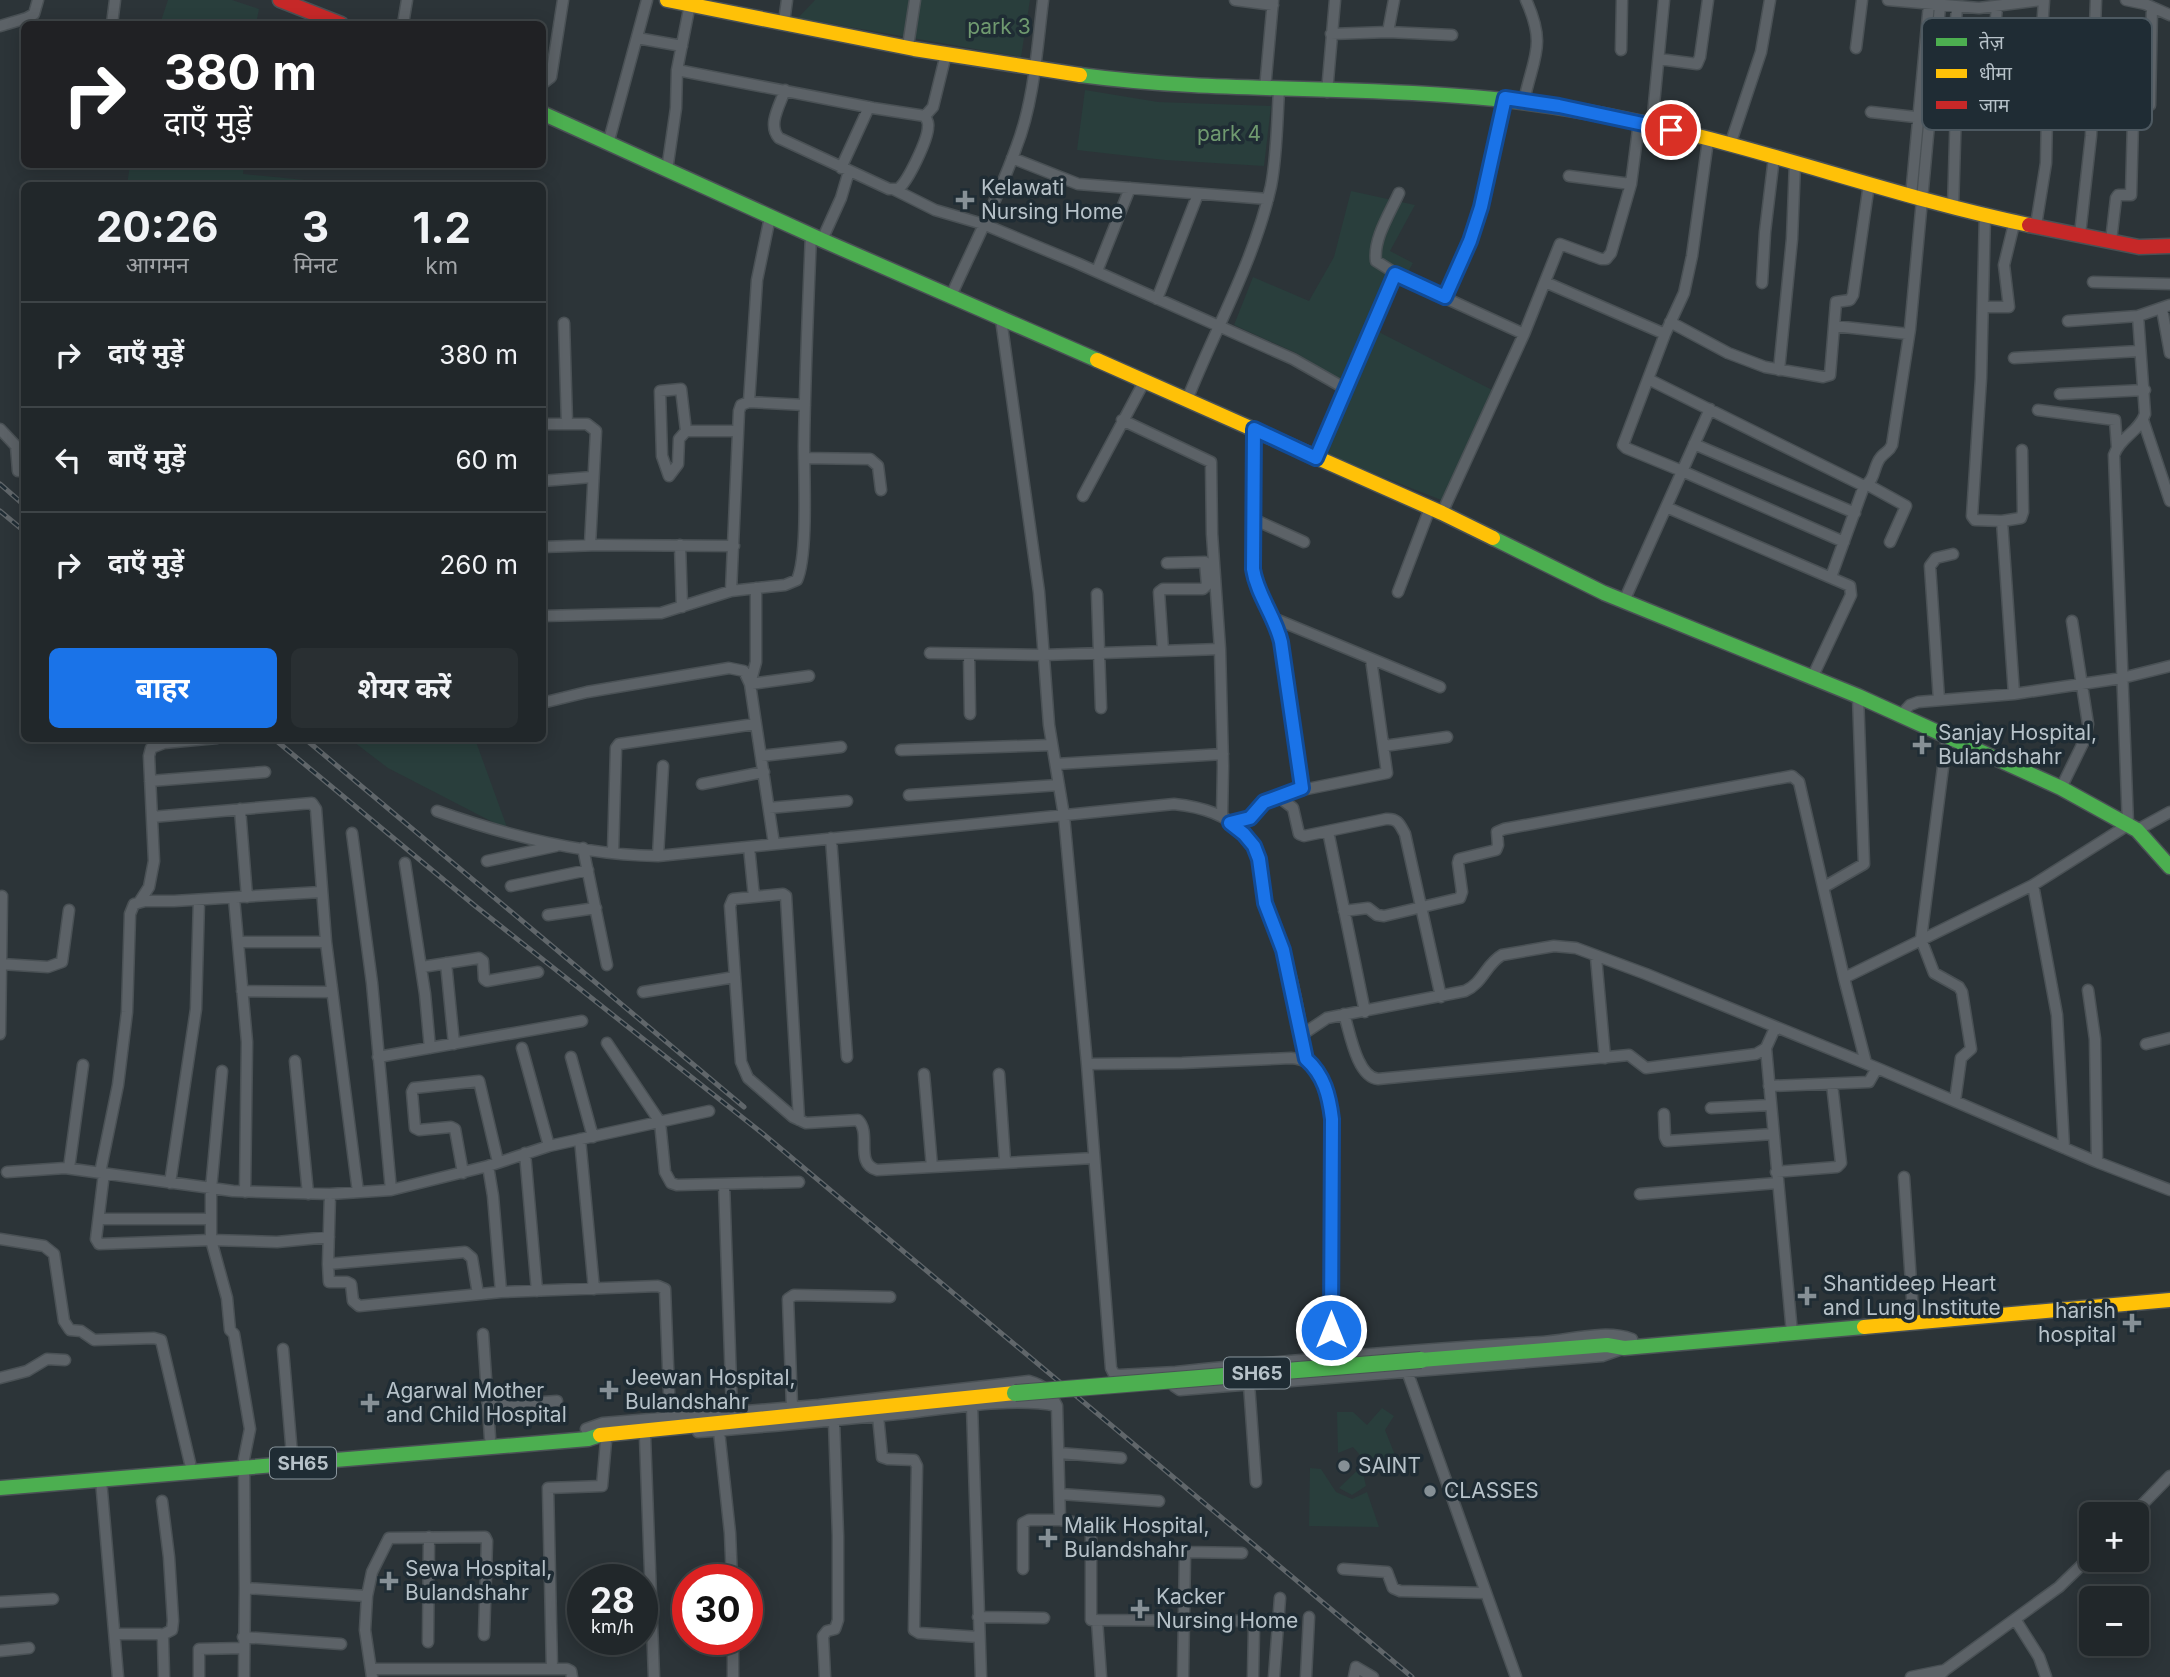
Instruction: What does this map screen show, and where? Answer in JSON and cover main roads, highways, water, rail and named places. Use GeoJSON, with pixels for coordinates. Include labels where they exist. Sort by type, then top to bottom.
{"type":"FeatureCollection","features":[{"type":"Feature","properties":{"kind":"railway"},"geometry":{"type":"LineString","coordinates":[[0,484],[21,502]]}},
{"type":"Feature","properties":{"kind":"railway"},"geometry":{"type":"LineString","coordinates":[[0,511],[21,528]]}},
{"type":"Feature","properties":{"kind":"railway"},"geometry":{"type":"LineString","coordinates":[[278,742],[474,905],[762,1133],[1412,1677]]}},
{"type":"Feature","properties":{"kind":"railway"},"geometry":{"type":"LineString","coordinates":[[309,742],[744,1107]]}},
{"type":"Feature","properties":{"kind":"place","name":"Kelawati Nursing Home"},"geometry":{"type":"Point","coordinates":[965,200]}},
{"type":"Feature","properties":{"kind":"place","name":"Sanjay Hospital, Bulandshahr"},"geometry":{"type":"Point","coordinates":[1922,745]}},
{"type":"Feature","properties":{"kind":"place","name":"Shantideep Heart and Lung Institute"},"geometry":{"type":"Point","coordinates":[1807,1296]}},
{"type":"Feature","properties":{"kind":"place","name":"harish hospital"},"geometry":{"type":"Point","coordinates":[2132,1323]}},
{"type":"Feature","properties":{"kind":"place","name":"Jeewan Hospital, Bulandshahr"},"geometry":{"type":"Point","coordinates":[609,1390]}},
{"type":"Feature","properties":{"kind":"place","name":"Agarwal Mother and Child Hospital"},"geometry":{"type":"Point","coordinates":[370,1403]}},
{"type":"Feature","properties":{"kind":"place","name":"SAINT"},"geometry":{"type":"Point","coordinates":[1344,1466]}},
{"type":"Feature","properties":{"kind":"place","name":"CLASSES"},"geometry":{"type":"Point","coordinates":[1430,1491]}},
{"type":"Feature","properties":{"kind":"place","name":"Malik Hospital, Bulandshahr"},"geometry":{"type":"Point","coordinates":[1048,1538]}},
{"type":"Feature","properties":{"kind":"place","name":"Sewa Hospital, Bulandshahr"},"geometry":{"type":"Point","coordinates":[389,1581]}},
{"type":"Feature","properties":{"kind":"place","name":"Kacker Nursing Home"},"geometry":{"type":"Point","coordinates":[1140,1609]}},
{"type":"Feature","properties":{"kind":"park label","name":"park 3"},"geometry":{"type":"Point","coordinates":[999,27]}},
{"type":"Feature","properties":{"kind":"park label","name":"park 4"},"geometry":{"type":"Point","coordinates":[1229,134]}}]}
